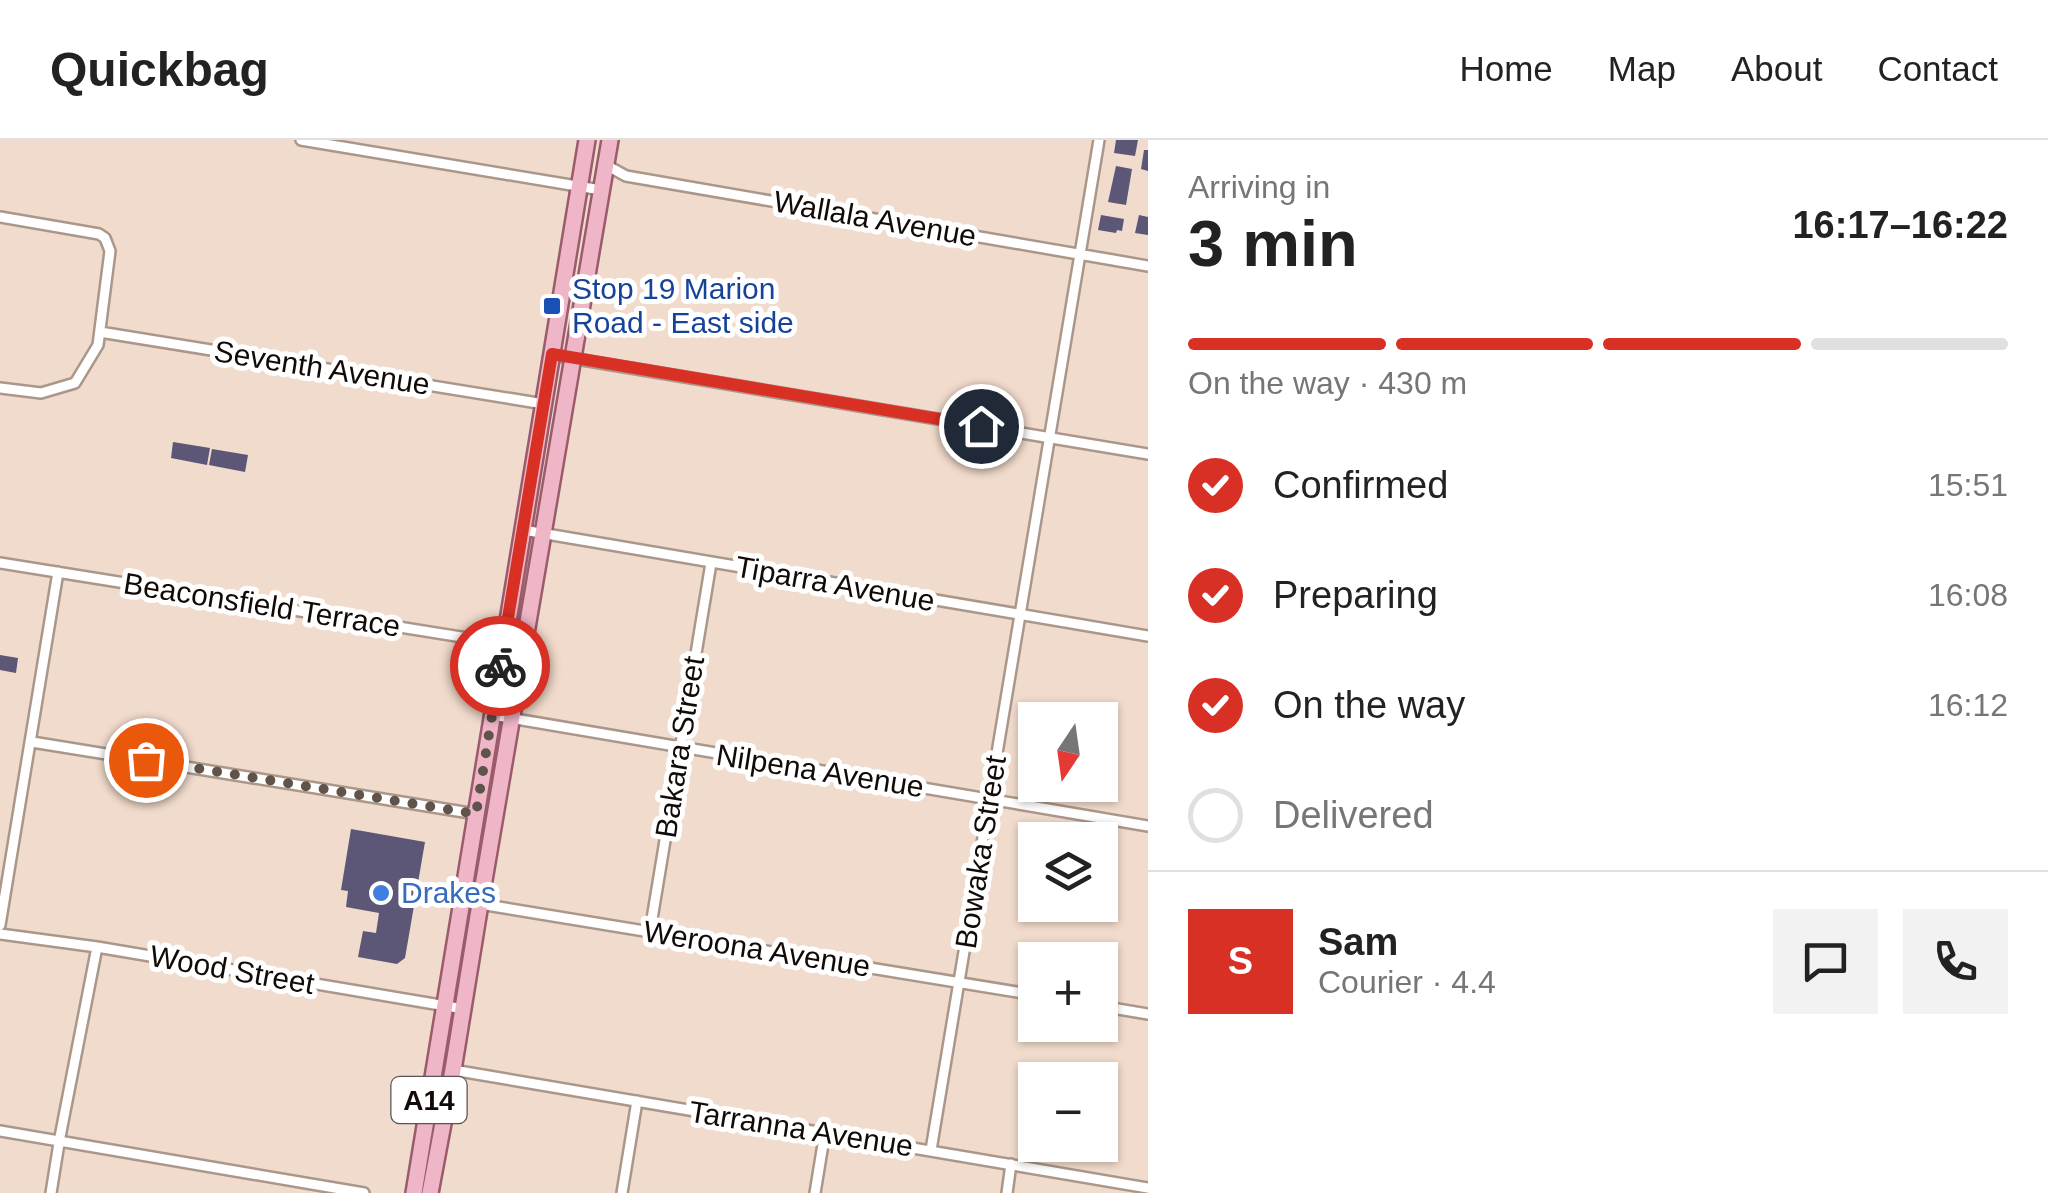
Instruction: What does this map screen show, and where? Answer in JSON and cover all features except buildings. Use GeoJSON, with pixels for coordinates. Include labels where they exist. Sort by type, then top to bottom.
{"type":"FeatureCollection","features":[{"type":"Feature","properties":{"kind":"main road","name":"A14"},"geometry":{"type":"LineString","coordinates":[[414,1193],[588,140]]}},
{"type":"Feature","properties":{"kind":"main road","name":"A14"},"geometry":{"type":"LineString","coordinates":[[430,1193],[610,140]]}},
{"type":"Feature","properties":{"kind":"main road"},"geometry":{"type":"LineString","coordinates":[[476,814],[492,836]]}},
{"type":"Feature","properties":{"kind":"street"},"geometry":{"type":"LineString","coordinates":[[302,140],[601,190]]}},
{"type":"Feature","properties":{"kind":"street","name":"Bowaka Street"},"geometry":{"type":"LineString","coordinates":[[931,1150],[1099,140]]}},
{"type":"Feature","properties":{"kind":"street","name":"Wallala Avenue"},"geometry":{"type":"LineString","coordinates":[[606,165],[626,176],[1148,266]]}},
{"type":"Feature","properties":{"kind":"street"},"geometry":{"type":"LineString","coordinates":[[0,217],[90,232],[105,238],[110,251],[96,352],[75,383],[41,393],[0,388]]}},
{"type":"Feature","properties":{"kind":"street","name":"Seventh Avenue"},"geometry":{"type":"LineString","coordinates":[[100,332],[544,404]]}},
{"type":"Feature","properties":{"kind":"street"},"geometry":{"type":"LineString","coordinates":[[552,354],[1148,454]]}},
{"type":"Feature","properties":{"kind":"street","name":"Tiparra Avenue"},"geometry":{"type":"LineString","coordinates":[[523,530],[1148,636]]}},
{"type":"Feature","properties":{"kind":"street","name":"Beaconsfield Terrace"},"geometry":{"type":"LineString","coordinates":[[0,563],[524,647]]}},
{"type":"Feature","properties":{"kind":"street","name":"Bakara Street"},"geometry":{"type":"LineString","coordinates":[[650,931],[711,563]]}},
{"type":"Feature","properties":{"kind":"street"},"geometry":{"type":"LineString","coordinates":[[0,925],[58,572]]}},
{"type":"Feature","properties":{"kind":"street","name":"Nilpena Avenue"},"geometry":{"type":"LineString","coordinates":[[492,715],[1148,826]]}},
{"type":"Feature","properties":{"kind":"street"},"geometry":{"type":"LineString","coordinates":[[32,742],[476,814]]}},
{"type":"Feature","properties":{"kind":"street","name":"Weroona Avenue"},"geometry":{"type":"LineString","coordinates":[[480,904],[1018,993]]}},
{"type":"Feature","properties":{"kind":"street","name":"Wood Street"},"geometry":{"type":"LineString","coordinates":[[0,934],[464,1010]]}},
{"type":"Feature","properties":{"kind":"street"},"geometry":{"type":"LineString","coordinates":[[51,1193],[97,947]]}},
{"type":"Feature","properties":{"kind":"street"},"geometry":{"type":"LineString","coordinates":[[1118,1009],[1148,1014]]}},
{"type":"Feature","properties":{"kind":"street","name":"Tarranna Avenue"},"geometry":{"type":"LineString","coordinates":[[453,1070],[1148,1188]]}},
{"type":"Feature","properties":{"kind":"street"},"geometry":{"type":"LineString","coordinates":[[622,1193],[637,1101]]}},
{"type":"Feature","properties":{"kind":"street"},"geometry":{"type":"LineString","coordinates":[[0,1131],[364,1193]]}},
{"type":"Feature","properties":{"kind":"street"},"geometry":{"type":"LineString","coordinates":[[815,1193],[825,1132]]}},
{"type":"Feature","properties":{"kind":"street"},"geometry":{"type":"LineString","coordinates":[[1006,1193],[1011,1164]]}},
{"type":"Feature","properties":{"kind":"way so far"},"geometry":{"type":"LineString","coordinates":[[146,760],[476,814],[500,666]]}},
{"type":"Feature","properties":{"kind":"place","name":"Stop 19 Marion Road - East side"},"geometry":{"type":"Point","coordinates":[552,306]}},
{"type":"Feature","properties":{"kind":"place","name":"Drakes"},"geometry":{"type":"Point","coordinates":[381,893]}},
{"type":"Feature","properties":{"kind":"route"},"geometry":{"type":"LineString","coordinates":[[500,666],[552,354],[981,426]]}}]}
